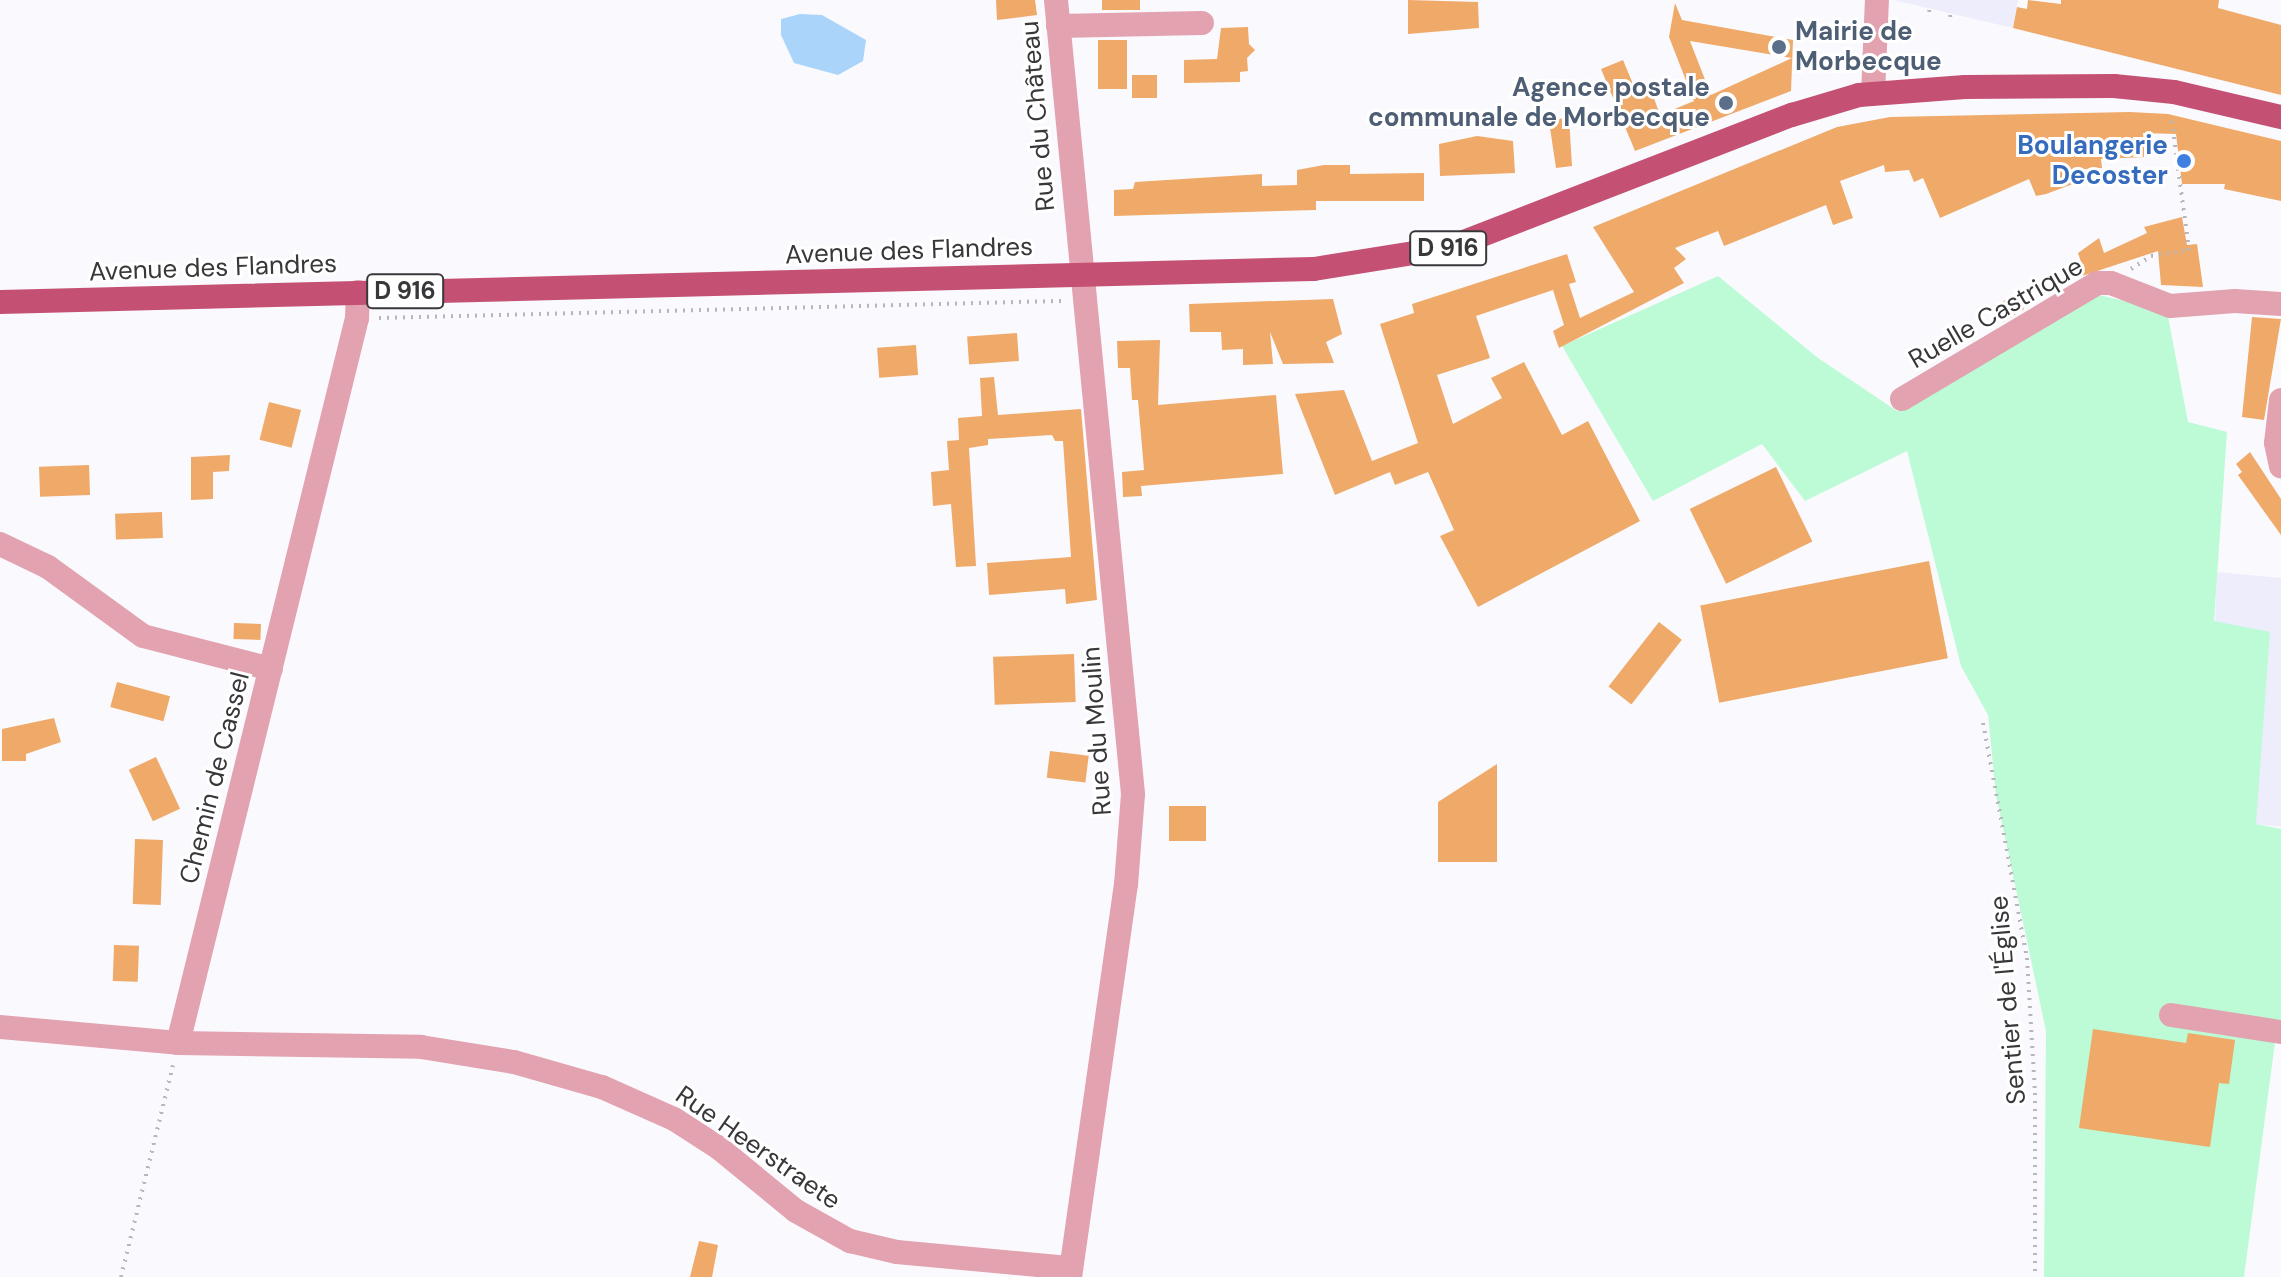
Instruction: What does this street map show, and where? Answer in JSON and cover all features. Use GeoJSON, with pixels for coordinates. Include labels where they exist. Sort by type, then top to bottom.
{"type":"FeatureCollection","features":[{"type":"Feature","properties":{"kind":"main road","name":"D 916"},"geometry":{"type":"LineString","coordinates":[[1873,94],[2079,85],[2174,92],[2281,117]]}},
{"type":"Feature","properties":{"kind":"main road","name":"Avenue des Flandres"},"geometry":{"type":"LineString","coordinates":[[0,302],[1314,269],[1415,256],[1496,231],[1792,115],[1873,94]]}},
{"type":"Feature","properties":{"kind":"street","name":"Rue du Château"},"geometry":{"type":"LineString","coordinates":[[1056,0],[1082,274]]}},
{"type":"Feature","properties":{"kind":"street"},"geometry":{"type":"LineString","coordinates":[[1873,94],[1877,0]]}},
{"type":"Feature","properties":{"kind":"street"},"geometry":{"type":"LineString","coordinates":[[1058,26],[1202,23]]}},
{"type":"Feature","properties":{"kind":"street","name":"Rue du Moulin"},"geometry":{"type":"LineString","coordinates":[[1073,1274],[1126,884],[1133,794],[1082,274]]}},
{"type":"Feature","properties":{"kind":"street"},"geometry":{"type":"LineString","coordinates":[[2115,284],[2170,306],[2235,301],[2281,304]]}},
{"type":"Feature","properties":{"kind":"street","name":"Ruelle Castrique"},"geometry":{"type":"LineString","coordinates":[[1902,399],[2091,286],[2115,284]]}},
{"type":"Feature","properties":{"kind":"street","name":"Chemin de Cassel"},"geometry":{"type":"LineString","coordinates":[[178,1043],[357,318],[358,292]]}},
{"type":"Feature","properties":{"kind":"street"},"geometry":{"type":"LineString","coordinates":[[2281,400],[2276,443],[2281,466]]}},
{"type":"Feature","properties":{"kind":"street"},"geometry":{"type":"LineString","coordinates":[[0,544],[48,567],[143,636],[271,669]]}},
{"type":"Feature","properties":{"kind":"street"},"geometry":{"type":"LineString","coordinates":[[2171,1015],[2281,1032]]}},
{"type":"Feature","properties":{"kind":"street","name":"Rue Heerstraete"},"geometry":{"type":"LineString","coordinates":[[0,1027],[178,1043],[421,1047],[525,1065],[610,1090],[674,1119],[719,1148],[796,1211],[850,1241],[897,1252],[1073,1274]]}},
{"type":"Feature","properties":{"kind":"path","name":"Ruelle Castrique"},"geometry":{"type":"LineString","coordinates":[[2115,284],[2145,258],[2189,250],[2173,150],[2174,92]]}},
{"type":"Feature","properties":{"kind":"path"},"geometry":{"type":"LineString","coordinates":[[357,318],[1085,301]]}},
{"type":"Feature","properties":{"kind":"path","name":"Sentier de l'Église"},"geometry":{"type":"LineString","coordinates":[[1983,723],[2027,958],[2035,1093],[2035,1277]]}},
{"type":"Feature","properties":{"kind":"path"},"geometry":{"type":"LineString","coordinates":[[121,1277],[178,1043]]}},
{"type":"Feature","properties":{"kind":"shaded area"},"geometry":{"type":"Polygon","coordinates":[[[1893,0],[2018,0],[2013,28],[1893,0]]]}},
{"type":"Feature","properties":{"kind":"shaded area"},"geometry":{"type":"Polygon","coordinates":[[[2217,572],[2281,578],[2281,827],[2255,824],[2270,633],[2215,622],[2217,572]]]}},
{"type":"Feature","properties":{"kind":"green space"},"geometry":{"type":"Polygon","coordinates":[[[1718,276],[1818,358],[1897,411],[2099,295],[2167,311],[2188,422],[2227,432],[2214,621],[2270,632],[2256,824],[2281,829],[2281,1042],[2275,1042],[2244,1277],[2044,1277],[2046,1031],[1996,795],[1988,715],[1961,666],[1907,451],[1805,501],[1762,444],[1653,501],[1562,346],[1718,276]]]}},
{"type":"Feature","properties":{"kind":"water"},"geometry":{"type":"Polygon","coordinates":[[[800,14],[822,15],[866,40],[863,61],[838,75],[794,63],[781,35],[781,19],[800,14]]]}},
{"type":"Feature","properties":{"kind":"building"},"geometry":{"type":"Polygon","coordinates":[[[996,0],[1035,0],[1037,15],[997,20],[996,0]]]}},
{"type":"Feature","properties":{"kind":"building"},"geometry":{"type":"Polygon","coordinates":[[[1102,0],[1140,0],[1140,10],[1102,10],[1102,0]]]}},
{"type":"Feature","properties":{"kind":"building"},"geometry":{"type":"Polygon","coordinates":[[[1408,0],[1478,2],[1479,28],[1408,34],[1408,0]]]}},
{"type":"Feature","properties":{"kind":"building"},"geometry":{"type":"Polygon","coordinates":[[[2028,0],[2061,4],[2061,0],[2219,0],[2218,8],[2281,25],[2281,95],[2013,28],[2017,7],[2027,9],[2028,0]]]}},
{"type":"Feature","properties":{"kind":"building"},"geometry":{"type":"Polygon","coordinates":[[[1675,3],[1682,20],[1793,40],[1791,91],[1635,151],[1601,69],[1623,60],[1638,96],[1651,90],[1660,115],[1694,101],[1669,37],[1675,3]],[[1690,41],[1711,95],[1792,58],[1690,41]]]}},
{"type":"Feature","properties":{"kind":"building"},"geometry":{"type":"Polygon","coordinates":[[[1248,27],[1249,44],[1255,50],[1247,58],[1248,71],[1240,72],[1240,82],[1184,83],[1184,60],[1217,59],[1221,28],[1248,27]]]}},
{"type":"Feature","properties":{"kind":"building"},"geometry":{"type":"Polygon","coordinates":[[[1098,40],[1127,40],[1127,89],[1098,89],[1098,40]]]}},
{"type":"Feature","properties":{"kind":"building"},"geometry":{"type":"Polygon","coordinates":[[[1132,75],[1157,75],[1157,98],[1132,98],[1132,75]]]}},
{"type":"Feature","properties":{"kind":"building"},"geometry":{"type":"Polygon","coordinates":[[[2130,112],[2168,114],[2281,141],[2281,201],[2224,189],[2225,184],[2182,184],[2176,134],[2143,133],[2145,157],[2101,159],[2102,168],[2069,170],[2073,184],[2046,194],[2036,196],[2029,179],[1940,218],[1923,178],[1914,182],[1909,170],[1885,172],[1884,165],[1840,181],[1853,218],[1833,225],[1826,205],[1724,246],[1718,231],[1675,248],[1686,259],[1674,268],[1684,283],[1559,348],[1553,331],[1564,325],[1553,290],[1476,316],[1490,358],[1437,375],[1453,424],[1502,398],[1491,378],[1524,362],[1562,435],[1588,421],[1640,521],[1478,607],[1440,536],[1454,530],[1428,472],[1395,485],[1390,472],[1335,495],[1295,394],[1344,390],[1372,461],[1418,443],[1380,324],[1414,313],[1412,304],[1567,254],[1576,282],[1569,284],[1580,318],[1634,292],[1593,227],[1837,127],[1890,117],[2130,112]]]}},
{"type":"Feature","properties":{"kind":"building"},"geometry":{"type":"Polygon","coordinates":[[[1569,117],[1572,166],[1556,168],[1549,121],[1569,117]]]}},
{"type":"Feature","properties":{"kind":"building"},"geometry":{"type":"Polygon","coordinates":[[[1477,136],[1513,141],[1515,173],[1440,176],[1439,144],[1477,136]]]}},
{"type":"Feature","properties":{"kind":"building"},"geometry":{"type":"Polygon","coordinates":[[[1324,165],[1350,165],[1350,174],[1424,173],[1424,201],[1316,201],[1316,210],[1114,216],[1114,190],[1133,189],[1135,182],[1262,174],[1262,186],[1297,185],[1297,170],[1324,165]]]}},
{"type":"Feature","properties":{"kind":"building"},"geometry":{"type":"Polygon","coordinates":[[[2182,217],[2187,245],[2197,244],[2203,287],[2161,285],[2158,251],[2076,278],[2072,267],[2081,262],[2078,253],[2099,238],[2104,253],[2147,233],[2144,227],[2182,217]]]}},
{"type":"Feature","properties":{"kind":"building"},"geometry":{"type":"Polygon","coordinates":[[[2016,293],[2024,309],[2003,322],[1996,306],[2016,293]]]}},
{"type":"Feature","properties":{"kind":"building"},"geometry":{"type":"Polygon","coordinates":[[[1333,299],[1342,334],[1326,342],[1334,363],[1283,364],[1270,332],[1273,364],[1243,365],[1243,349],[1222,350],[1221,332],[1190,332],[1189,304],[1333,299]]]}},
{"type":"Feature","properties":{"kind":"building"},"geometry":{"type":"Polygon","coordinates":[[[2252,317],[2281,319],[2264,420],[2242,417],[2252,317]]]}},
{"type":"Feature","properties":{"kind":"building"},"geometry":{"type":"Polygon","coordinates":[[[1017,333],[1019,361],[969,364],[967,336],[1017,333]]]}},
{"type":"Feature","properties":{"kind":"building"},"geometry":{"type":"Polygon","coordinates":[[[1160,340],[1158,405],[1276,395],[1283,474],[1141,486],[1142,496],[1123,497],[1122,472],[1144,470],[1138,400],[1132,400],[1130,368],[1118,368],[1117,341],[1160,340]]]}},
{"type":"Feature","properties":{"kind":"building"},"geometry":{"type":"Polygon","coordinates":[[[916,345],[918,375],[879,378],[877,348],[916,345]]]}},
{"type":"Feature","properties":{"kind":"building"},"geometry":{"type":"Polygon","coordinates":[[[994,377],[998,415],[1081,409],[1097,600],[1066,604],[1065,589],[989,595],[987,563],[1071,557],[1063,441],[1055,441],[1052,435],[988,439],[988,445],[969,448],[976,566],[956,567],[951,504],[933,506],[931,472],[949,470],[947,441],[959,440],[958,418],[982,416],[980,378],[994,377]]]}},
{"type":"Feature","properties":{"kind":"building"},"geometry":{"type":"Polygon","coordinates":[[[269,402],[301,410],[292,448],[260,440],[269,402]]]}},
{"type":"Feature","properties":{"kind":"building"},"geometry":{"type":"Polygon","coordinates":[[[2250,452],[2281,499],[2281,535],[2238,475],[2242,472],[2236,464],[2250,452]]]}},
{"type":"Feature","properties":{"kind":"building"},"geometry":{"type":"Polygon","coordinates":[[[230,455],[229,471],[213,472],[213,499],[191,500],[191,457],[230,455]]]}},
{"type":"Feature","properties":{"kind":"building"},"geometry":{"type":"Polygon","coordinates":[[[89,465],[90,495],[40,497],[39,467],[89,465]]]}},
{"type":"Feature","properties":{"kind":"building"},"geometry":{"type":"Polygon","coordinates":[[[1776,467],[1812,542],[1726,584],[1690,509],[1776,467]]]}},
{"type":"Feature","properties":{"kind":"building"},"geometry":{"type":"Polygon","coordinates":[[[162,512],[163,538],[116,540],[115,514],[162,512]]]}},
{"type":"Feature","properties":{"kind":"building"},"geometry":{"type":"Polygon","coordinates":[[[1929,561],[1948,658],[1719,703],[1700,605],[1929,561]]]}},
{"type":"Feature","properties":{"kind":"building"},"geometry":{"type":"Polygon","coordinates":[[[1659,622],[1682,640],[1631,704],[1609,687],[1659,622]]]}},
{"type":"Feature","properties":{"kind":"building"},"geometry":{"type":"Polygon","coordinates":[[[234,623],[261,624],[260,640],[233,639],[234,623]]]}},
{"type":"Feature","properties":{"kind":"building"},"geometry":{"type":"Polygon","coordinates":[[[1074,654],[1076,702],[995,705],[993,657],[1074,654]]]}},
{"type":"Feature","properties":{"kind":"building"},"geometry":{"type":"Polygon","coordinates":[[[117,682],[170,696],[163,721],[110,707],[117,682]]]}},
{"type":"Feature","properties":{"kind":"building"},"geometry":{"type":"Polygon","coordinates":[[[54,718],[61,742],[26,754],[26,761],[2,761],[2,729],[54,718]]]}},
{"type":"Feature","properties":{"kind":"building"},"geometry":{"type":"Polygon","coordinates":[[[1050,751],[1089,756],[1085,783],[1047,778],[1050,751]]]}},
{"type":"Feature","properties":{"kind":"building"},"geometry":{"type":"Polygon","coordinates":[[[156,757],[180,809],[153,821],[129,770],[156,757]]]}},
{"type":"Feature","properties":{"kind":"building"},"geometry":{"type":"Polygon","coordinates":[[[1497,764],[1497,862],[1438,862],[1438,802],[1497,764]]]}},
{"type":"Feature","properties":{"kind":"building"},"geometry":{"type":"Polygon","coordinates":[[[1169,806],[1206,806],[1206,841],[1169,841],[1169,806]]]}},
{"type":"Feature","properties":{"kind":"building"},"geometry":{"type":"Polygon","coordinates":[[[135,839],[163,840],[161,905],[133,904],[135,839]]]}},
{"type":"Feature","properties":{"kind":"building"},"geometry":{"type":"Polygon","coordinates":[[[114,945],[139,946],[138,982],[113,981],[114,945]]]}},
{"type":"Feature","properties":{"kind":"building"},"geometry":{"type":"Polygon","coordinates":[[[2093,1029],[2186,1043],[2188,1033],[2235,1040],[2229,1084],[2219,1083],[2210,1147],[2079,1128],[2093,1029]]]}},
{"type":"Feature","properties":{"kind":"building"},"geometry":{"type":"Polygon","coordinates":[[[699,1241],[718,1245],[712,1277],[690,1277],[699,1241]]]}},
{"type":"Feature","properties":{"kind":"place","name":"Mairie de Morbecque"},"geometry":{"type":"Point","coordinates":[1779,47]}},
{"type":"Feature","properties":{"kind":"place","name":"Agence postale communale de Morbecque"},"geometry":{"type":"Point","coordinates":[1726,103]}},
{"type":"Feature","properties":{"kind":"place","name":"Boulangerie Decoster"},"geometry":{"type":"Point","coordinates":[2184,161]}}]}
